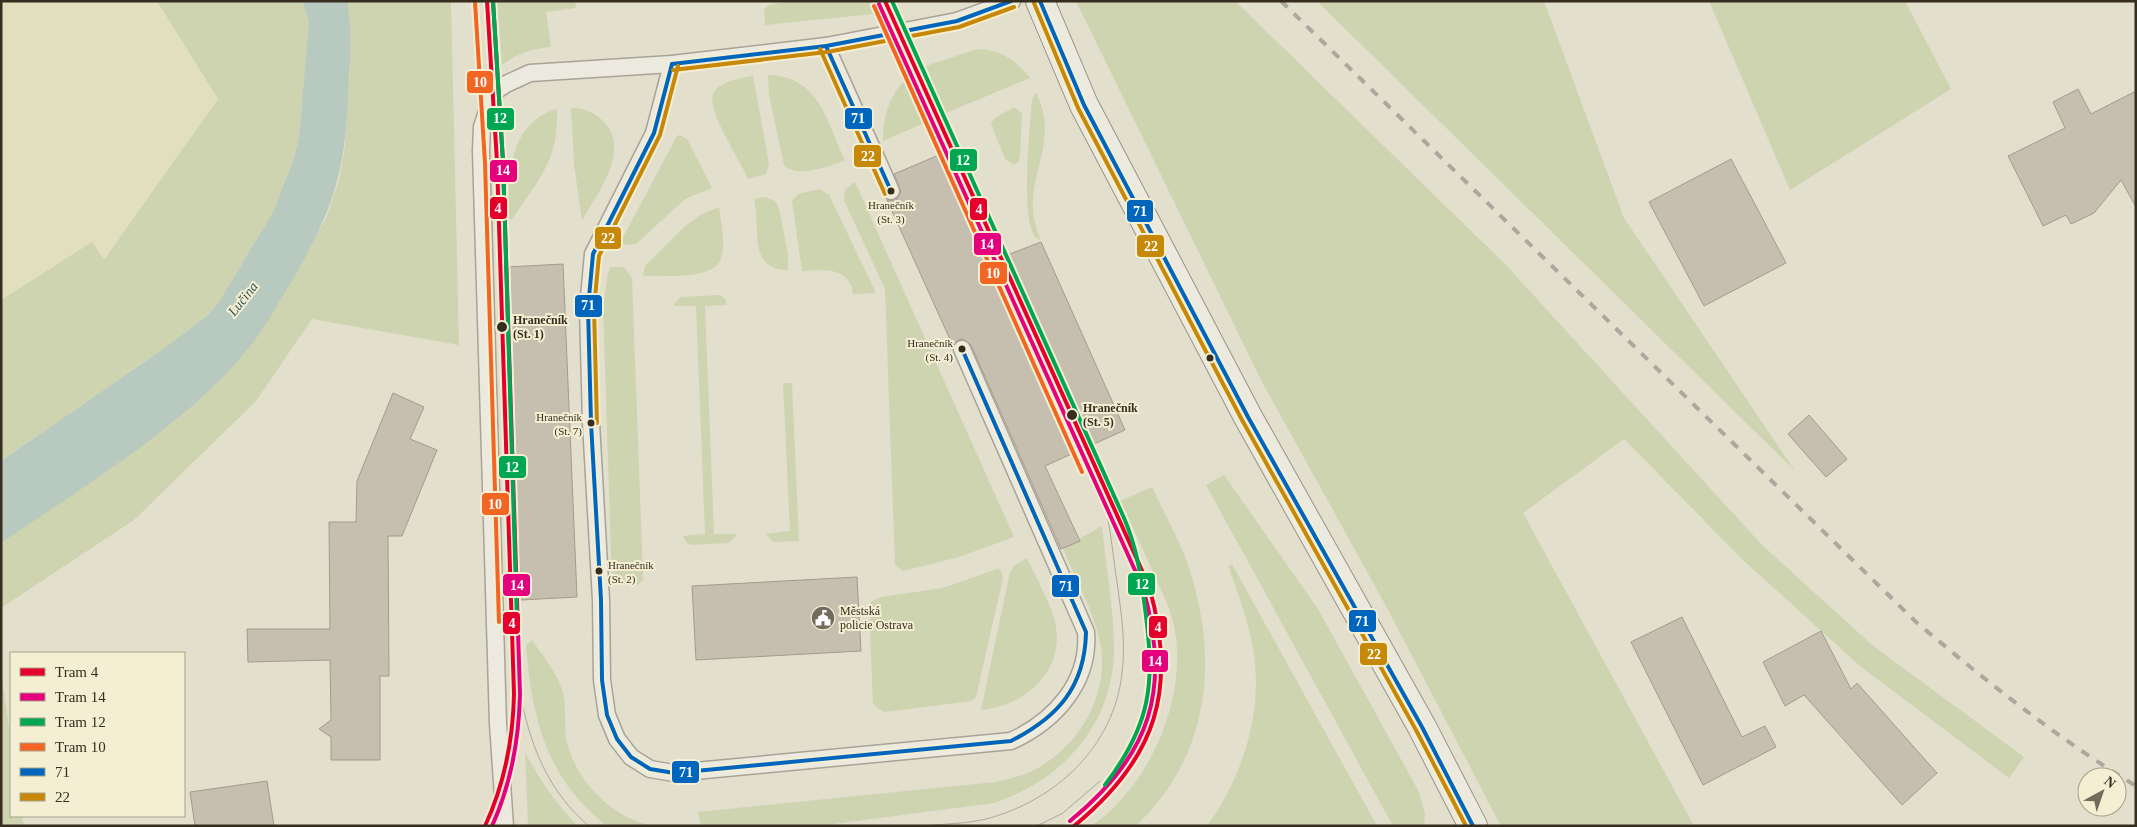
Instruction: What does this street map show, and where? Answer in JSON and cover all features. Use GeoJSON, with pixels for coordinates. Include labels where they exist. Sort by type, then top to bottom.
{"type":"FeatureCollection","features":[{"type":"Feature","properties":{"kind":"main road"},"geometry":{"type":"LineString","coordinates":[[1040,1],[1093,122],[1248,417],[1422,727],[1473,826]]}},
{"type":"Feature","properties":{"kind":"lane"},"geometry":{"type":"LineString","coordinates":[[505,826],[497,685],[481,152],[483,116],[497,90],[519,76],[530,73],[672,64],[826,46],[957,21],[1012,1]]}},
{"type":"Feature","properties":{"kind":"lane"},"geometry":{"type":"LineString","coordinates":[[826,46],[892,191]]}},
{"type":"Feature","properties":{"kind":"lane"},"geometry":{"type":"LineString","coordinates":[[672,64],[654,133],[593,254],[588,308],[591,423],[601,600],[602,680],[607,715],[617,738],[631,757],[650,769],[674,773],[1011,741],[1038,727],[1063,704],[1077,683],[1084,664],[1087,647],[1086,632],[962,349]]}},
{"type":"Feature","properties":{"kind":"shaded area"},"geometry":{"type":"Polygon","coordinates":[[[1,1],[157,1],[218,99],[103,260],[91,242],[1,300],[1,1]]]}},
{"type":"Feature","properties":{"kind":"green space"},"geometry":{"type":"Polygon","coordinates":[[[157,1],[302,1],[309,21],[299,137],[293,161],[273,212],[219,302],[207,316],[166,347],[1,461],[1,300],[92,242],[104,260],[218,99],[157,1]]]}},
{"type":"Feature","properties":{"kind":"green space"},"geometry":{"type":"Polygon","coordinates":[[[347,1],[451,1],[459,345],[312,319],[256,401],[134,520],[1,608],[1,543],[166,427],[216,384],[301,264],[326,218],[339,180],[345,146],[350,72],[347,1]]]}},
{"type":"Feature","properties":{"kind":"green space"},"geometry":{"type":"Polygon","coordinates":[[[497,1],[575,1],[576,8],[546,12],[551,47],[525,52],[502,65],[497,1]]]}},
{"type":"Feature","properties":{"kind":"green space"},"geometry":{"type":"Polygon","coordinates":[[[790,1],[878,1],[883,13],[765,25],[764,10],[769,5],[790,1]]]}},
{"type":"Feature","properties":{"kind":"green space"},"geometry":{"type":"Polygon","coordinates":[[[1076,1],[1235,1],[1506,265],[1762,545],[1872,645],[2024,757],[2009,778],[1860,666],[1743,560],[1624,439],[1523,513],[1694,826],[1501,826],[1386,606],[1262,382],[1076,1]]]}},
{"type":"Feature","properties":{"kind":"green space"},"geometry":{"type":"Polygon","coordinates":[[[1317,1],[1544,1],[1624,218],[1795,471],[1317,1]]]}},
{"type":"Feature","properties":{"kind":"green space"},"geometry":{"type":"Polygon","coordinates":[[[1709,1],[1905,1],[1951,89],[1790,190],[1709,1]]]}},
{"type":"Feature","properties":{"kind":"green space"},"geometry":{"type":"Polygon","coordinates":[[[977,49],[993,51],[1007,57],[1030,78],[946,113],[926,66],[977,49]]]}},
{"type":"Feature","properties":{"kind":"green space"},"geometry":{"type":"Polygon","coordinates":[[[910,74],[931,120],[883,141],[884,122],[889,105],[903,81],[910,74]]]}},
{"type":"Feature","properties":{"kind":"green space"},"geometry":{"type":"Polygon","coordinates":[[[768,75],[785,77],[799,83],[810,92],[826,116],[845,160],[823,168],[805,171],[789,169],[784,165],[769,95],[768,75]]]}},
{"type":"Feature","properties":{"kind":"green space"},"geometry":{"type":"Polygon","coordinates":[[[753,76],[769,164],[766,174],[748,179],[719,122],[712,100],[714,92],[721,85],[753,76]]]}},
{"type":"Feature","properties":{"kind":"green space"},"geometry":{"type":"Polygon","coordinates":[[[1036,92],[1041,104],[1045,133],[1036,177],[1033,206],[1035,222],[1041,240],[1034,234],[1029,220],[1027,200],[1032,99],[1036,92]]]}},
{"type":"Feature","properties":{"kind":"green space"},"geometry":{"type":"Polygon","coordinates":[[[1014,107],[1022,113],[1020,155],[1019,161],[1014,165],[1005,159],[991,124],[994,119],[1014,107]]]}},
{"type":"Feature","properties":{"kind":"green space"},"geometry":{"type":"Polygon","coordinates":[[[571,108],[588,111],[600,118],[611,132],[614,145],[609,171],[582,221],[574,165],[571,108]]]}},
{"type":"Feature","properties":{"kind":"green space"},"geometry":{"type":"Polygon","coordinates":[[[557,109],[557,127],[551,156],[539,180],[512,219],[509,219],[511,169],[520,139],[529,126],[541,116],[557,109]]]}},
{"type":"Feature","properties":{"kind":"green space"},"geometry":{"type":"Polygon","coordinates":[[[680,135],[687,139],[712,188],[685,199],[636,244],[621,245],[620,243],[677,136],[680,135]]]}},
{"type":"Feature","properties":{"kind":"green space"},"geometry":{"type":"Polygon","coordinates":[[[855,182],[1014,537],[959,557],[903,571],[895,565],[885,289],[844,200],[845,190],[855,182]]]}},
{"type":"Feature","properties":{"kind":"green space"},"geometry":{"type":"Polygon","coordinates":[[[820,189],[829,195],[876,293],[853,294],[847,278],[841,274],[827,270],[802,271],[792,201],[798,194],[820,189]]]}},
{"type":"Feature","properties":{"kind":"green space"},"geometry":{"type":"Polygon","coordinates":[[[766,197],[775,201],[779,208],[788,255],[788,270],[775,268],[766,263],[761,255],[758,245],[754,199],[766,197]]]}},
{"type":"Feature","properties":{"kind":"green space"},"geometry":{"type":"Polygon","coordinates":[[[719,207],[723,246],[721,258],[717,265],[699,274],[643,276],[645,266],[684,227],[700,215],[719,207]]]}},
{"type":"Feature","properties":{"kind":"green space"},"geometry":{"type":"Polygon","coordinates":[[[611,267],[624,267],[632,278],[643,576],[643,580],[639,584],[612,584],[603,307],[608,273],[611,267]]]}},
{"type":"Feature","properties":{"kind":"green space"},"geometry":{"type":"Polygon","coordinates":[[[720,295],[725,299],[727,305],[705,306],[714,534],[736,534],[736,536],[728,543],[691,545],[686,542],[683,536],[705,534],[696,306],[674,306],[674,304],[681,297],[720,295]]]}},
{"type":"Feature","properties":{"kind":"green space"},"geometry":{"type":"Polygon","coordinates":[[[783,383],[792,383],[799,541],[773,542],[766,534],[790,531],[783,383]]]}},
{"type":"Feature","properties":{"kind":"green space"},"geometry":{"type":"Polygon","coordinates":[[[1224,475],[1318,609],[1419,792],[1425,813],[1424,826],[1393,826],[1206,485],[1224,475]]]}},
{"type":"Feature","properties":{"kind":"green space"},"geometry":{"type":"Polygon","coordinates":[[[1152,487],[1183,552],[1200,608],[1205,676],[1201,709],[1192,740],[1179,770],[1160,799],[1136,826],[1091,826],[1112,810],[1146,766],[1159,740],[1169,713],[1175,685],[1177,657],[1172,616],[1120,501],[1152,487]]]}},
{"type":"Feature","properties":{"kind":"green space"},"geometry":{"type":"Polygon","coordinates":[[[1102,526],[1114,644],[1112,672],[1106,698],[1095,722],[1081,744],[1063,763],[1043,779],[1019,793],[994,803],[818,826],[701,826],[698,812],[996,782],[1029,772],[1054,757],[1079,731],[1088,716],[1100,683],[1102,666],[1101,648],[1095,623],[1063,548],[1102,526]]]}},
{"type":"Feature","properties":{"kind":"green space"},"geometry":{"type":"Polygon","coordinates":[[[1027,558],[1054,618],[1057,636],[1055,653],[1049,668],[1040,681],[1028,692],[1014,701],[998,707],[981,710],[1010,572],[1015,565],[1027,558]]]}},
{"type":"Feature","properties":{"kind":"green space"},"geometry":{"type":"Polygon","coordinates":[[[1232,564],[1377,826],[1207,826],[1220,807],[1240,765],[1248,742],[1256,696],[1256,672],[1251,638],[1246,617],[1228,566],[1232,564]]]}},
{"type":"Feature","properties":{"kind":"green space"},"geometry":{"type":"Polygon","coordinates":[[[997,569],[1001,570],[1003,578],[976,697],[972,701],[885,712],[879,709],[873,703],[869,609],[871,602],[881,597],[943,588],[997,569]]]}},
{"type":"Feature","properties":{"kind":"green space"},"geometry":{"type":"Polygon","coordinates":[[[532,640],[553,670],[562,689],[566,738],[570,754],[586,782],[597,795],[623,815],[653,826],[607,826],[586,808],[569,788],[556,767],[538,722],[526,645],[532,640]]]}},
{"type":"Feature","properties":{"kind":"green space"},"geometry":{"type":"Polygon","coordinates":[[[1,671],[10,733],[10,817],[22,817],[24,826],[1,826],[1,671]]]}},
{"type":"Feature","properties":{"kind":"green space"},"geometry":{"type":"Polygon","coordinates":[[[525,752],[548,791],[578,826],[528,826],[525,752]]]}},
{"type":"Feature","properties":{"kind":"water","name":"Lučina"},"geometry":{"type":"Polygon","coordinates":[[[302,1],[347,1],[350,37],[346,129],[339,174],[326,214],[307,254],[260,333],[222,378],[163,430],[131,454],[1,543],[1,461],[166,347],[207,316],[219,302],[273,212],[293,161],[299,137],[309,21],[302,1]]]}},
{"type":"Feature","properties":{"kind":"building"},"geometry":{"type":"Polygon","coordinates":[[[2078,89],[2091,114],[2136,91],[2136,207],[2121,180],[2094,213],[2071,224],[2066,215],[2043,226],[2008,156],[2065,128],[2053,102],[2078,89]]]}},
{"type":"Feature","properties":{"kind":"building"},"geometry":{"type":"Polygon","coordinates":[[[946,152],[994,260],[1041,242],[1125,430],[1045,466],[1080,541],[1061,549],[971,345],[963,339],[958,340],[953,346],[887,200],[896,200],[901,192],[894,174],[946,152]]]}},
{"type":"Feature","properties":{"kind":"building"},"geometry":{"type":"Polygon","coordinates":[[[1731,159],[1786,263],[1704,306],[1649,202],[1731,159]]]}},
{"type":"Feature","properties":{"kind":"building"},"geometry":{"type":"Polygon","coordinates":[[[563,264],[577,597],[521,600],[507,267],[563,264]]]}},
{"type":"Feature","properties":{"kind":"building"},"geometry":{"type":"Polygon","coordinates":[[[393,393],[424,407],[410,439],[437,450],[402,536],[388,536],[389,676],[380,676],[380,760],[331,760],[331,737],[319,729],[331,720],[330,660],[248,662],[247,629],[330,629],[329,522],[356,522],[357,481],[393,393]]]}},
{"type":"Feature","properties":{"kind":"building"},"geometry":{"type":"Polygon","coordinates":[[[1809,415],[1847,459],[1826,477],[1788,434],[1809,415]]]}},
{"type":"Feature","properties":{"kind":"building"},"geometry":{"type":"Polygon","coordinates":[[[857,577],[861,651],[696,660],[692,586],[857,577]]]}},
{"type":"Feature","properties":{"kind":"building"},"geometry":{"type":"Polygon","coordinates":[[[1682,617],[1742,737],[1765,726],[1776,747],[1703,785],[1631,642],[1682,617]]]}},
{"type":"Feature","properties":{"kind":"building"},"geometry":{"type":"Polygon","coordinates":[[[1821,631],[1851,689],[1857,683],[1937,773],[1902,805],[1804,695],[1785,706],[1763,662],[1821,631]]]}},
{"type":"Feature","properties":{"kind":"building"},"geometry":{"type":"Polygon","coordinates":[[[267,781],[274,826],[195,826],[190,792],[267,781]]]}},
{"type":"Feature","properties":{"kind":"tram line","name":"4"},"geometry":{"type":"LineString","coordinates":[[485,826],[498,794],[507,761],[512,728],[514,694],[497,162],[487,1]]}},
{"type":"Feature","properties":{"kind":"tram line","name":"14"},"geometry":{"type":"LineString","coordinates":[[492,826],[499,810],[513,761],[518,728],[520,694],[503,162],[493,1]]}},
{"type":"Feature","properties":{"kind":"tram line","name":"12"},"geometry":{"type":"LineString","coordinates":[[493,1],[503,162],[517,622]]}},
{"type":"Feature","properties":{"kind":"tram line","name":"4"},"geometry":{"type":"LineString","coordinates":[[885,1],[1149,586],[1158,623],[1161,657],[1160,689],[1154,719],[1142,747],[1125,774],[1102,800],[1074,826]]}},
{"type":"Feature","properties":{"kind":"tram line","name":"12"},"geometry":{"type":"LineString","coordinates":[[892,1],[1124,518],[1138,562],[1148,635],[1149,681],[1141,722],[1121,763],[1105,785]]}},
{"type":"Feature","properties":{"kind":"tram line","name":"10"},"geometry":{"type":"LineString","coordinates":[[475,2],[485,163],[499,622]]}},
{"type":"Feature","properties":{"kind":"tram line","name":"14"},"geometry":{"type":"LineString","coordinates":[[879,4],[1143,588],[1152,624],[1155,658],[1154,689],[1148,718],[1136,745],[1120,771],[1098,796],[1070,821]]}},
{"type":"Feature","properties":{"kind":"tram line","name":"10"},"geometry":{"type":"LineString","coordinates":[[874,6],[1082,472]]}},
{"type":"Feature","properties":{"kind":"tram line"},"geometry":{"type":"LineString","coordinates":[[921,826],[986,819],[1011,811],[1035,799],[1077,767],[1094,747],[1107,724],[1117,700],[1122,673],[1123,638],[1109,523],[1103,495],[1093,467]]}},
{"type":"Feature","properties":{"kind":"tram line"},"geometry":{"type":"LineString","coordinates":[[511,622],[523,706],[539,759],[552,783],[568,806],[589,826]]}},
{"type":"Feature","properties":{"kind":"tram line"},"geometry":{"type":"LineString","coordinates":[[1037,826],[1063,813],[1100,781]]}},
{"type":"Feature","properties":{"kind":"railway"},"geometry":{"type":"LineString","coordinates":[[1281,1],[1916,622],[2050,729],[2136,786]]}},
{"type":"Feature","properties":{"kind":"transit line","name":"71"},"geometry":{"type":"LineString","coordinates":[[672,64],[826,46],[957,21],[1011,1]]}},
{"type":"Feature","properties":{"kind":"transit line","name":"71"},"geometry":{"type":"LineString","coordinates":[[1040,1],[1084,105],[1248,417],[1422,727],[1473,826]]}},
{"type":"Feature","properties":{"kind":"transit line","name":"22"},"geometry":{"type":"LineString","coordinates":[[1034,3],[1078,108],[1242,420],[1416,730],[1466,826]]}},
{"type":"Feature","properties":{"kind":"transit line","name":"22"},"geometry":{"type":"LineString","coordinates":[[673,70],[827,52],[959,27],[1014,7]]}},
{"type":"Feature","properties":{"kind":"transit line","name":"71"},"geometry":{"type":"LineString","coordinates":[[826,46],[891,191]]}},
{"type":"Feature","properties":{"kind":"transit line","name":"22"},"geometry":{"type":"LineString","coordinates":[[820,49],[885,194]]}},
{"type":"Feature","properties":{"kind":"transit line","name":"71"},"geometry":{"type":"LineString","coordinates":[[672,64],[654,133],[593,254],[588,308],[591,423],[601,600],[602,680],[607,715],[617,739],[631,757],[650,769],[674,773],[1011,741],[1042,722],[1066,698],[1080,669],[1086,632],[962,349]]}},
{"type":"Feature","properties":{"kind":"transit line","name":"22"},"geometry":{"type":"LineString","coordinates":[[597,423],[594,308],[599,256],[660,135],[678,66]]}},
{"type":"Feature","properties":{"kind":"place","name":"Hranečník (St. 3)"},"geometry":{"type":"Point","coordinates":[891,191]}},
{"type":"Feature","properties":{"kind":"place","name":"Hranečník (St. 1)"},"geometry":{"type":"Point","coordinates":[502,327]}},
{"type":"Feature","properties":{"kind":"place","name":"Hranečník (St. 4)"},"geometry":{"type":"Point","coordinates":[962,349]}},
{"type":"Feature","properties":{"kind":"place","name":"Hranečník (St. 5)"},"geometry":{"type":"Point","coordinates":[1072,415]}},
{"type":"Feature","properties":{"kind":"place","name":"Hranečník (St. 7)"},"geometry":{"type":"Point","coordinates":[591,423]}},
{"type":"Feature","properties":{"kind":"place","name":"Hranečník (St. 2)"},"geometry":{"type":"Point","coordinates":[599,571]}},
{"type":"Feature","properties":{"kind":"place","name":"Městská policie Ostrava"},"geometry":{"type":"Point","coordinates":[823,618]}}]}
